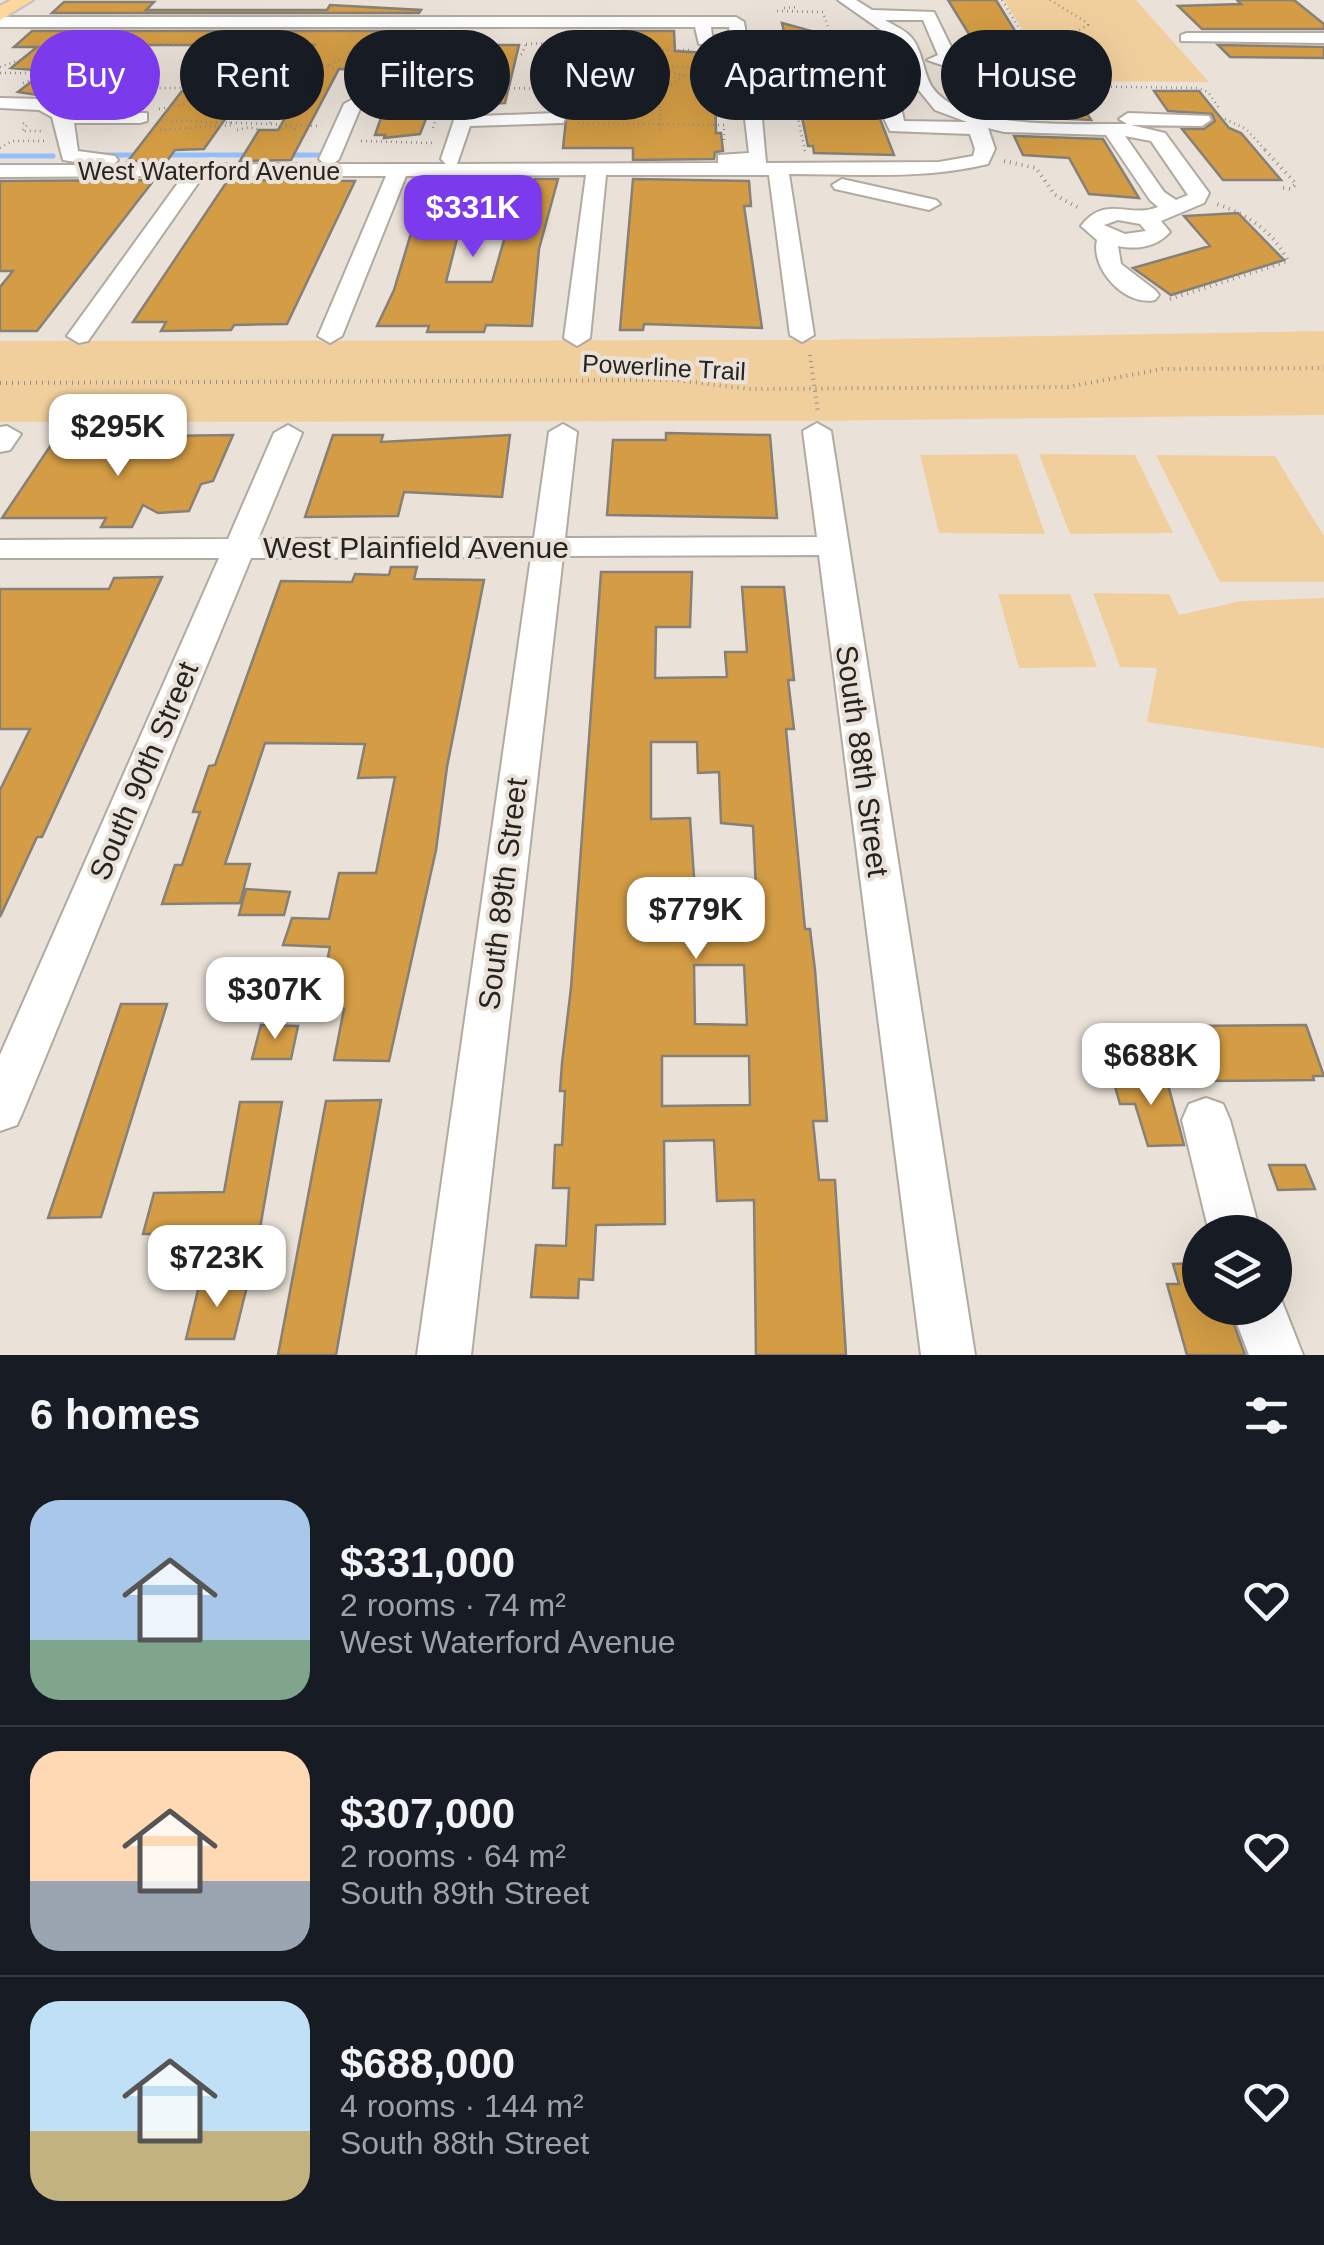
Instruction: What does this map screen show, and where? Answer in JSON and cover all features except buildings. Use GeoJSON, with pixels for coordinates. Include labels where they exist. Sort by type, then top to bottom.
{"type":"FeatureCollection","features":[{"type":"Feature","properties":{"kind":"main road"},"geometry":{"type":"LineString","coordinates":[[0,14],[24,0]]}},
{"type":"Feature","properties":{"kind":"street"},"geometry":{"type":"LineString","coordinates":[[849,7],[892,30]]}},
{"type":"Feature","properties":{"kind":"street"},"geometry":{"type":"LineString","coordinates":[[849,7],[929,15],[941,42]]}},
{"type":"Feature","properties":{"kind":"street"},"geometry":{"type":"LineString","coordinates":[[450,21],[450,29],[469,35],[530,39]]}},
{"type":"Feature","properties":{"kind":"street"},"geometry":{"type":"LineString","coordinates":[[0,22],[702,22],[705,41],[739,40],[736,22]]}},
{"type":"Feature","properties":{"kind":"street"},"geometry":{"type":"LineString","coordinates":[[74,22],[81,30]]}},
{"type":"Feature","properties":{"kind":"street"},"geometry":{"type":"LineString","coordinates":[[1187,38],[1324,38]]}},
{"type":"Feature","properties":{"kind":"street"},"geometry":{"type":"LineString","coordinates":[[921,84],[941,106]]}},
{"type":"Feature","properties":{"kind":"street"},"geometry":{"type":"LineString","coordinates":[[0,103],[44,106],[69,122],[92,120]]}},
{"type":"Feature","properties":{"kind":"street"},"geometry":{"type":"LineString","coordinates":[[1084,124],[1092,114],[1114,126],[1158,137],[1197,186],[1196,199],[1147,219],[1159,228],[1157,236],[1131,242],[1110,238],[1107,260],[1118,276],[1147,294]]}},
{"type":"Feature","properties":{"kind":"street"},"geometry":{"type":"LineString","coordinates":[[334,150],[347,120]]}},
{"type":"Feature","properties":{"kind":"street"},"geometry":{"type":"LineString","coordinates":[[456,140],[759,159],[754,120]]}},
{"type":"Feature","properties":{"kind":"street"},"geometry":{"type":"LineString","coordinates":[[894,120],[898,127],[987,120],[1084,124]]}},
{"type":"Feature","properties":{"kind":"street","name":"West Waterford Avenue"},"geometry":{"type":"LineString","coordinates":[[0,171],[966,166],[984,155],[987,120]]}},
{"type":"Feature","properties":{"kind":"street"},"geometry":{"type":"LineString","coordinates":[[1062,120],[1084,124]]}},
{"type":"Feature","properties":{"kind":"street"},"geometry":{"type":"LineString","coordinates":[[1114,126],[1202,120]]}},
{"type":"Feature","properties":{"kind":"street"},"geometry":{"type":"LineString","coordinates":[[69,122],[66,150],[79,159],[334,150],[558,132]]}},
{"type":"Feature","properties":{"kind":"street"},"geometry":{"type":"LineString","coordinates":[[1114,126],[1157,196],[1172,208]]}},
{"type":"Feature","properties":{"kind":"street"},"geometry":{"type":"LineString","coordinates":[[802,334],[778,169],[822,183],[855,186],[930,204]]}},
{"type":"Feature","properties":{"kind":"street"},"geometry":{"type":"LineString","coordinates":[[78,336],[197,170]]}},
{"type":"Feature","properties":{"kind":"street"},"geometry":{"type":"LineString","coordinates":[[330,336],[398,170]]}},
{"type":"Feature","properties":{"kind":"street"},"geometry":{"type":"LineString","coordinates":[[577,338],[598,170]]}},
{"type":"Feature","properties":{"kind":"street","name":"South 88th Street"},"geometry":{"type":"LineString","coordinates":[[817,431],[832,514],[832,546],[948,1355]]}},
{"type":"Feature","properties":{"kind":"street","name":"South 89th Street"},"geometry":{"type":"LineString","coordinates":[[444,1355],[563,432]]}},
{"type":"Feature","properties":{"kind":"street","name":"South 90th Street"},"geometry":{"type":"LineString","coordinates":[[0,1109],[288,433]]}},
{"type":"Feature","properties":{"kind":"street","name":"West Plainfield Avenue"},"geometry":{"type":"LineString","coordinates":[[0,549],[832,546]]}},
{"type":"Feature","properties":{"kind":"street"},"geometry":{"type":"LineString","coordinates":[[1206,1120],[1231,1215]]}},
{"type":"Feature","properties":{"kind":"street"},"geometry":{"type":"LineString","coordinates":[[1265,1325],[1276,1355]]}},
{"type":"Feature","properties":{"kind":"path"},"geometry":{"type":"LineString","coordinates":[[1002,0],[1020,30]]}},
{"type":"Feature","properties":{"kind":"path"},"geometry":{"type":"LineString","coordinates":[[1050,0],[1086,22],[1088,25],[1079,30]]}},
{"type":"Feature","properties":{"kind":"path"},"geometry":{"type":"LineString","coordinates":[[784,12],[784,8],[798,6]]}},
{"type":"Feature","properties":{"kind":"path"},"geometry":{"type":"LineString","coordinates":[[777,11],[823,12],[828,30]]}},
{"type":"Feature","properties":{"kind":"path"},"geometry":{"type":"LineString","coordinates":[[510,59],[522,54],[525,43],[530,42]]}},
{"type":"Feature","properties":{"kind":"path"},"geometry":{"type":"LineString","coordinates":[[690,50],[619,50],[615,54],[615,61],[623,65],[690,65]]}},
{"type":"Feature","properties":{"kind":"path"},"geometry":{"type":"LineString","coordinates":[[324,61],[344,55]]}},
{"type":"Feature","properties":{"kind":"path"},"geometry":{"type":"LineString","coordinates":[[1,68],[23,59]]}},
{"type":"Feature","properties":{"kind":"path"},"geometry":{"type":"LineString","coordinates":[[1,68],[8,61]]}},
{"type":"Feature","properties":{"kind":"path"},"geometry":{"type":"LineString","coordinates":[[335,61],[336,70],[344,70]]}},
{"type":"Feature","properties":{"kind":"path"},"geometry":{"type":"LineString","coordinates":[[671,84],[682,78],[685,66]]}},
{"type":"Feature","properties":{"kind":"path"},"geometry":{"type":"LineString","coordinates":[[1,68],[30,72]]}},
{"type":"Feature","properties":{"kind":"path"},"geometry":{"type":"LineString","coordinates":[[1,68],[12,68]]}},
{"type":"Feature","properties":{"kind":"path"},"geometry":{"type":"LineString","coordinates":[[670,76],[690,77]]}},
{"type":"Feature","properties":{"kind":"path"},"geometry":{"type":"LineString","coordinates":[[17,88],[30,78]]}},
{"type":"Feature","properties":{"kind":"path"},"geometry":{"type":"LineString","coordinates":[[1112,87],[1204,89],[1220,109],[1213,111],[1246,129],[1296,184],[1292,189],[1279,187]]}},
{"type":"Feature","properties":{"kind":"path"},"geometry":{"type":"LineString","coordinates":[[160,117],[243,123],[260,130]]}},
{"type":"Feature","properties":{"kind":"path"},"geometry":{"type":"LineString","coordinates":[[171,130],[178,120]]}},
{"type":"Feature","properties":{"kind":"path"},"geometry":{"type":"LineString","coordinates":[[712,124],[715,120]]}},
{"type":"Feature","properties":{"kind":"path"},"geometry":{"type":"LineString","coordinates":[[18,123],[28,125],[22,132],[69,122]]}},
{"type":"Feature","properties":{"kind":"path"},"geometry":{"type":"LineString","coordinates":[[0,148],[69,122]]}},
{"type":"Feature","properties":{"kind":"path"},"geometry":{"type":"LineString","coordinates":[[210,129],[214,123]]}},
{"type":"Feature","properties":{"kind":"path"},"geometry":{"type":"LineString","coordinates":[[160,130],[210,129],[243,123]]}},
{"type":"Feature","properties":{"kind":"path"},"geometry":{"type":"LineString","coordinates":[[237,130],[270,123],[298,130]]}},
{"type":"Feature","properties":{"kind":"path"},"geometry":{"type":"LineString","coordinates":[[276,130],[320,123],[314,136]]}},
{"type":"Feature","properties":{"kind":"path"},"geometry":{"type":"LineString","coordinates":[[558,132],[555,124],[732,125]]}},
{"type":"Feature","properties":{"kind":"path"},"geometry":{"type":"LineString","coordinates":[[724,125],[724,150]]}},
{"type":"Feature","properties":{"kind":"path"},"geometry":{"type":"LineString","coordinates":[[334,150],[456,140]]}},
{"type":"Feature","properties":{"kind":"path"},"geometry":{"type":"LineString","coordinates":[[1147,294],[1174,298],[1288,261],[1281,248],[1247,214],[1210,202]]}},
{"type":"Feature","properties":{"kind":"path"},"geometry":{"type":"LineString","coordinates":[[802,334],[816,389],[817,431]]}},
{"type":"Feature","properties":{"kind":"path","name":"Powerline Trail"},"geometry":{"type":"LineString","coordinates":[[0,383],[675,380],[750,389],[816,389],[1068,386],[1162,369],[1324,368]]}},
{"type":"Feature","properties":{"kind":"shaded area"},"geometry":{"type":"Polygon","coordinates":[[[1004,0],[1136,0],[1209,82],[1112,81],[1112,30],[1023,30],[1004,0]]]}},
{"type":"Feature","properties":{"kind":"shaded area"},"geometry":{"type":"Polygon","coordinates":[[[1324,331],[1324,415],[804,421],[0,422],[0,341],[816,340],[1324,331]]]}},
{"type":"Feature","properties":{"kind":"shaded area"},"geometry":{"type":"Polygon","coordinates":[[[1017,454],[1045,534],[939,533],[920,455],[1017,454]]]}},
{"type":"Feature","properties":{"kind":"shaded area"},"geometry":{"type":"Polygon","coordinates":[[[1039,454],[1135,455],[1173,533],[1070,534],[1039,454]]]}},
{"type":"Feature","properties":{"kind":"shaded area"},"geometry":{"type":"Polygon","coordinates":[[[1156,455],[1275,456],[1324,536],[1324,582],[1220,582],[1156,455]]]}},
{"type":"Feature","properties":{"kind":"shaded area"},"geometry":{"type":"Polygon","coordinates":[[[1093,593],[1169,594],[1179,615],[1241,601],[1324,598],[1324,748],[1147,722],[1157,668],[1120,667],[1093,593]]]}},
{"type":"Feature","properties":{"kind":"shaded area"},"geometry":{"type":"Polygon","coordinates":[[[998,594],[1070,594],[1097,667],[1019,668],[998,594]]]}},
{"type":"Feature","properties":{"kind":"waterway"},"geometry":{"type":"LineString","coordinates":[[100,155],[144,155]]}},
{"type":"Feature","properties":{"kind":"waterway"},"geometry":{"type":"LineString","coordinates":[[160,155],[254,155]]}},
{"type":"Feature","properties":{"kind":"waterway"},"geometry":{"type":"LineString","coordinates":[[285,155],[319,155]]}},
{"type":"Feature","properties":{"kind":"waterway"},"geometry":{"type":"LineString","coordinates":[[0,156],[53,156]]}}]}
